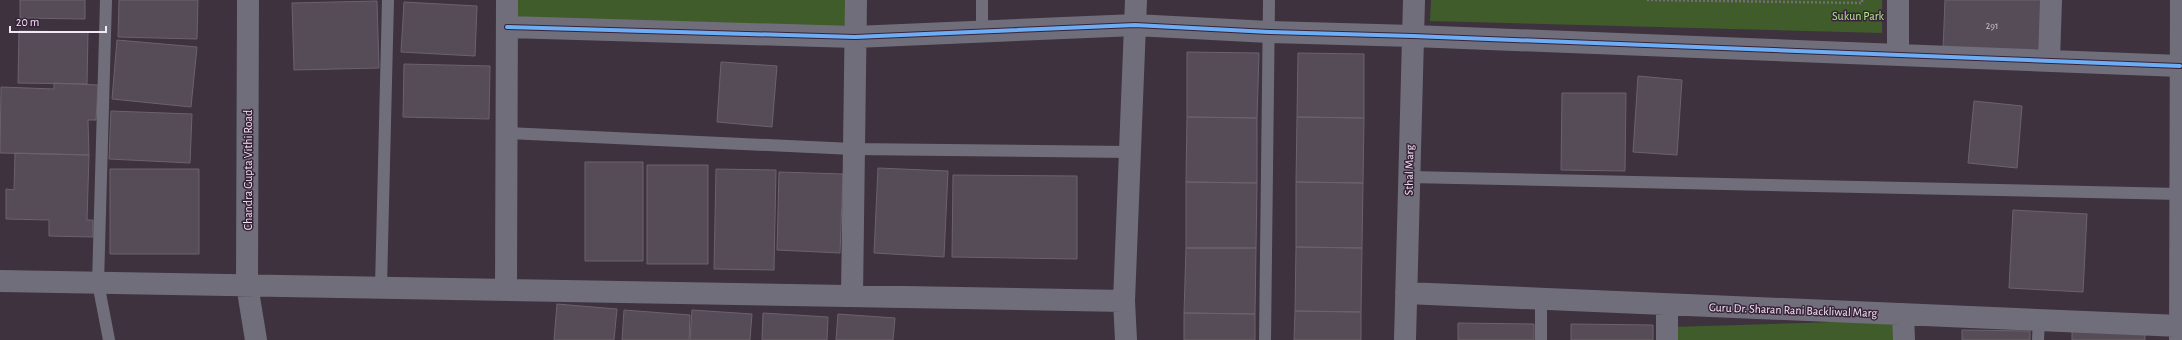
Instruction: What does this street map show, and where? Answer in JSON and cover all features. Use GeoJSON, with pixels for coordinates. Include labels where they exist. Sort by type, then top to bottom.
{"type":"FeatureCollection","features":[{"type":"Feature","properties":{"kind":"street","name":"Chandra Gupta Vithi Road"},"geometry":{"type":"LineString","coordinates":[[248,0],[247,285],[256,340]]}},
{"type":"Feature","properties":{"kind":"street"},"geometry":{"type":"LineString","coordinates":[[506,290],[507,0]]}},
{"type":"Feature","properties":{"kind":"street"},"geometry":{"type":"LineString","coordinates":[[852,296],[856,0]]}},
{"type":"Feature","properties":{"kind":"street"},"geometry":{"type":"LineString","coordinates":[[1126,340],[1124,300],[1136,0]]}},
{"type":"Feature","properties":{"kind":"street","name":"Sthal Marg"},"geometry":{"type":"LineString","coordinates":[[1405,340],[1414,0]]}},
{"type":"Feature","properties":{"kind":"street"},"geometry":{"type":"LineString","coordinates":[[1898,0],[1898,55]]}},
{"type":"Feature","properties":{"kind":"street"},"geometry":{"type":"LineString","coordinates":[[2048,60],[2051,0]]}},
{"type":"Feature","properties":{"kind":"street"},"geometry":{"type":"LineString","coordinates":[[2180,333],[2181,0]]}},
{"type":"Feature","properties":{"kind":"street"},"geometry":{"type":"LineString","coordinates":[[507,27],[855,37],[1135,25],[1269,32],[1412,36],[2180,66]]}},
{"type":"Feature","properties":{"kind":"street"},"geometry":{"type":"LineString","coordinates":[[0,281],[1124,300]]}},
{"type":"Feature","properties":{"kind":"street","name":"Guru Dr. Sharan Rani Backliwal Marg"},"geometry":{"type":"LineString","coordinates":[[1406,293],[1903,314],[2038,330],[2180,333]]}},
{"type":"Feature","properties":{"kind":"street"},"geometry":{"type":"LineString","coordinates":[[1667,305],[1667,340]]}},
{"type":"Feature","properties":{"kind":"street"},"geometry":{"type":"LineString","coordinates":[[1903,314],[1904,340]]}},
{"type":"Feature","properties":{"kind":"lane"},"geometry":{"type":"LineString","coordinates":[[106,0],[98,283],[109,340]]}},
{"type":"Feature","properties":{"kind":"lane"},"geometry":{"type":"LineString","coordinates":[[381,288],[388,0]]}},
{"type":"Feature","properties":{"kind":"lane"},"geometry":{"type":"LineString","coordinates":[[982,0],[982,32]]}},
{"type":"Feature","properties":{"kind":"lane"},"geometry":{"type":"LineString","coordinates":[[1265,340],[1269,0]]}},
{"type":"Feature","properties":{"kind":"lane"},"geometry":{"type":"LineString","coordinates":[[507,133],[853,149],[1130,152]]}},
{"type":"Feature","properties":{"kind":"lane"},"geometry":{"type":"LineString","coordinates":[[1409,177],[2180,194]]}},
{"type":"Feature","properties":{"kind":"lane"},"geometry":{"type":"LineString","coordinates":[[1541,299],[1541,340]]}},
{"type":"Feature","properties":{"kind":"path"},"geometry":{"type":"LineString","coordinates":[[1647,0],[1862,4],[1862,0]]}},
{"type":"Feature","properties":{"kind":"green space"},"geometry":{"type":"Polygon","coordinates":[[[507,0],[856,0],[855,37],[507,27],[507,0]]]}},
{"type":"Feature","properties":{"kind":"green space","name":"Sukun Park"},"geometry":{"type":"Polygon","coordinates":[[[1431,0],[1882,0],[1882,33],[1430,21],[1431,0]]]}},
{"type":"Feature","properties":{"kind":"green space"},"geometry":{"type":"Polygon","coordinates":[[[1900,320],[1901,340],[1671,340],[1671,327],[1900,320]]]}},
{"type":"Feature","properties":{"kind":"building"},"geometry":{"type":"Polygon","coordinates":[[[20,0],[85,0],[85,19],[20,18],[20,0]]]}},
{"type":"Feature","properties":{"kind":"building"},"geometry":{"type":"Polygon","coordinates":[[[119,0],[198,0],[197,39],[118,37],[119,0]]]}},
{"type":"Feature","properties":{"kind":"building"},"geometry":{"type":"Polygon","coordinates":[[[1945,0],[2041,0],[2040,53],[1943,50],[1945,0]]]}},
{"type":"Feature","properties":{"kind":"building"},"geometry":{"type":"Polygon","coordinates":[[[377,1],[379,68],[294,70],[292,3],[377,1]]]}},
{"type":"Feature","properties":{"kind":"building"},"geometry":{"type":"Polygon","coordinates":[[[404,2],[477,6],[475,56],[401,52],[404,2]]]}},
{"type":"Feature","properties":{"kind":"building"},"geometry":{"type":"Polygon","coordinates":[[[19,31],[88,32],[87,84],[18,83],[19,31]]]}},
{"type":"Feature","properties":{"kind":"building"},"geometry":{"type":"Polygon","coordinates":[[[117,40],[197,47],[191,107],[112,99],[117,40]]]}},
{"type":"Feature","properties":{"kind":"building"},"geometry":{"type":"Polygon","coordinates":[[[1187,52],[1259,53],[1257,118],[1187,117],[1187,52]]]}},
{"type":"Feature","properties":{"kind":"building"},"geometry":{"type":"Polygon","coordinates":[[[1298,53],[1364,54],[1364,118],[1297,117],[1298,53]]]}},
{"type":"Feature","properties":{"kind":"building"},"geometry":{"type":"Polygon","coordinates":[[[721,62],[777,66],[772,127],[717,122],[721,62]]]}},
{"type":"Feature","properties":{"kind":"building"},"geometry":{"type":"Polygon","coordinates":[[[404,64],[490,66],[489,119],[403,117],[404,64]]]}},
{"type":"Feature","properties":{"kind":"building"},"geometry":{"type":"Polygon","coordinates":[[[1638,76],[1682,80],[1677,155],[1633,152],[1638,76]]]}},
{"type":"Feature","properties":{"kind":"building"},"geometry":{"type":"Polygon","coordinates":[[[54,83],[98,85],[96,120],[88,120],[89,155],[0,153],[1,87],[54,89],[54,83]]]}},
{"type":"Feature","properties":{"kind":"building"},"geometry":{"type":"Polygon","coordinates":[[[1562,93],[1626,93],[1625,171],[1561,170],[1562,93]]]}},
{"type":"Feature","properties":{"kind":"building"},"geometry":{"type":"Polygon","coordinates":[[[1974,101],[2022,106],[2017,168],[1968,163],[1974,101]]]}},
{"type":"Feature","properties":{"kind":"building"},"geometry":{"type":"Polygon","coordinates":[[[111,111],[192,114],[190,163],[109,159],[111,111]]]}},
{"type":"Feature","properties":{"kind":"building"},"geometry":{"type":"Polygon","coordinates":[[[1187,117],[1257,118],[1257,183],[1186,182],[1187,117]]]}},
{"type":"Feature","properties":{"kind":"building"},"geometry":{"type":"Polygon","coordinates":[[[1297,117],[1364,118],[1363,183],[1296,182],[1297,117]]]}},
{"type":"Feature","properties":{"kind":"building"},"geometry":{"type":"Polygon","coordinates":[[[15,153],[89,155],[87,220],[93,220],[93,237],[49,236],[49,220],[6,219],[6,189],[14,190],[15,153]]]}},
{"type":"Feature","properties":{"kind":"building"},"geometry":{"type":"Polygon","coordinates":[[[585,162],[643,162],[643,261],[585,261],[585,162]]]}},
{"type":"Feature","properties":{"kind":"building"},"geometry":{"type":"Polygon","coordinates":[[[647,165],[708,165],[708,264],[647,264],[647,165]]]}},
{"type":"Feature","properties":{"kind":"building"},"geometry":{"type":"Polygon","coordinates":[[[878,168],[948,171],[944,257],[874,253],[878,168]]]}},
{"type":"Feature","properties":{"kind":"building"},"geometry":{"type":"Polygon","coordinates":[[[110,169],[199,169],[199,254],[110,254],[110,169]]]}},
{"type":"Feature","properties":{"kind":"building"},"geometry":{"type":"Polygon","coordinates":[[[716,169],[776,170],[774,270],[714,269],[716,169]]]}},
{"type":"Feature","properties":{"kind":"building"},"geometry":{"type":"Polygon","coordinates":[[[779,172],[843,174],[840,253],[777,250],[779,172]]]}},
{"type":"Feature","properties":{"kind":"building"},"geometry":{"type":"Polygon","coordinates":[[[953,175],[1077,176],[1077,259],[952,257],[953,175]]]}},
{"type":"Feature","properties":{"kind":"building"},"geometry":{"type":"Polygon","coordinates":[[[1186,182],[1257,183],[1256,248],[1186,248],[1186,182]]]}},
{"type":"Feature","properties":{"kind":"building"},"geometry":{"type":"Polygon","coordinates":[[[1296,182],[1363,183],[1362,248],[1296,247],[1296,182]]]}},
{"type":"Feature","properties":{"kind":"building"},"geometry":{"type":"Polygon","coordinates":[[[2013,210],[2087,214],[2083,292],[2009,288],[2013,210]]]}},
{"type":"Feature","properties":{"kind":"building"},"geometry":{"type":"Polygon","coordinates":[[[1296,247],[1362,248],[1361,312],[1295,311],[1296,247]]]}},
{"type":"Feature","properties":{"kind":"building"},"geometry":{"type":"Polygon","coordinates":[[[1186,248],[1256,248],[1255,314],[1184,313],[1186,248]]]}},
{"type":"Feature","properties":{"kind":"building"},"geometry":{"type":"Polygon","coordinates":[[[557,304],[617,309],[614,340],[554,340],[557,304]]]}},
{"type":"Feature","properties":{"kind":"building"},"geometry":{"type":"Polygon","coordinates":[[[624,310],[690,315],[689,340],[622,340],[624,310]]]}},
{"type":"Feature","properties":{"kind":"building"},"geometry":{"type":"Polygon","coordinates":[[[692,310],[752,314],[750,340],[690,340],[692,310]]]}},
{"type":"Feature","properties":{"kind":"building"},"geometry":{"type":"Polygon","coordinates":[[[1295,311],[1361,312],[1361,340],[1294,340],[1295,311]]]}},
{"type":"Feature","properties":{"kind":"building"},"geometry":{"type":"Polygon","coordinates":[[[763,313],[828,317],[827,340],[762,340],[763,313]]]}},
{"type":"Feature","properties":{"kind":"building"},"geometry":{"type":"Polygon","coordinates":[[[1184,313],[1255,314],[1255,340],[1184,340],[1184,313]]]}},
{"type":"Feature","properties":{"kind":"building"},"geometry":{"type":"Polygon","coordinates":[[[838,314],[895,318],[893,340],[836,340],[838,314]]]}},
{"type":"Feature","properties":{"kind":"building"},"geometry":{"type":"Polygon","coordinates":[[[1458,323],[1534,324],[1534,340],[1458,340],[1458,323]]]}},
{"type":"Feature","properties":{"kind":"building"},"geometry":{"type":"Polygon","coordinates":[[[1571,324],[1653,325],[1653,340],[1571,340],[1571,324]]]}},
{"type":"Feature","properties":{"kind":"building"},"geometry":{"type":"Polygon","coordinates":[[[2072,328],[2145,329],[2145,340],[2072,340],[2072,328]]]}},
{"type":"Feature","properties":{"kind":"building"},"geometry":{"type":"Polygon","coordinates":[[[1962,330],[2030,331],[2030,340],[1962,340],[1962,330]]]}},
{"type":"Feature","properties":{"kind":"cycle path"},"geometry":{"type":"LineString","coordinates":[[507,27],[855,37],[1135,25],[1269,32],[1413,36],[2180,66]]}}]}
